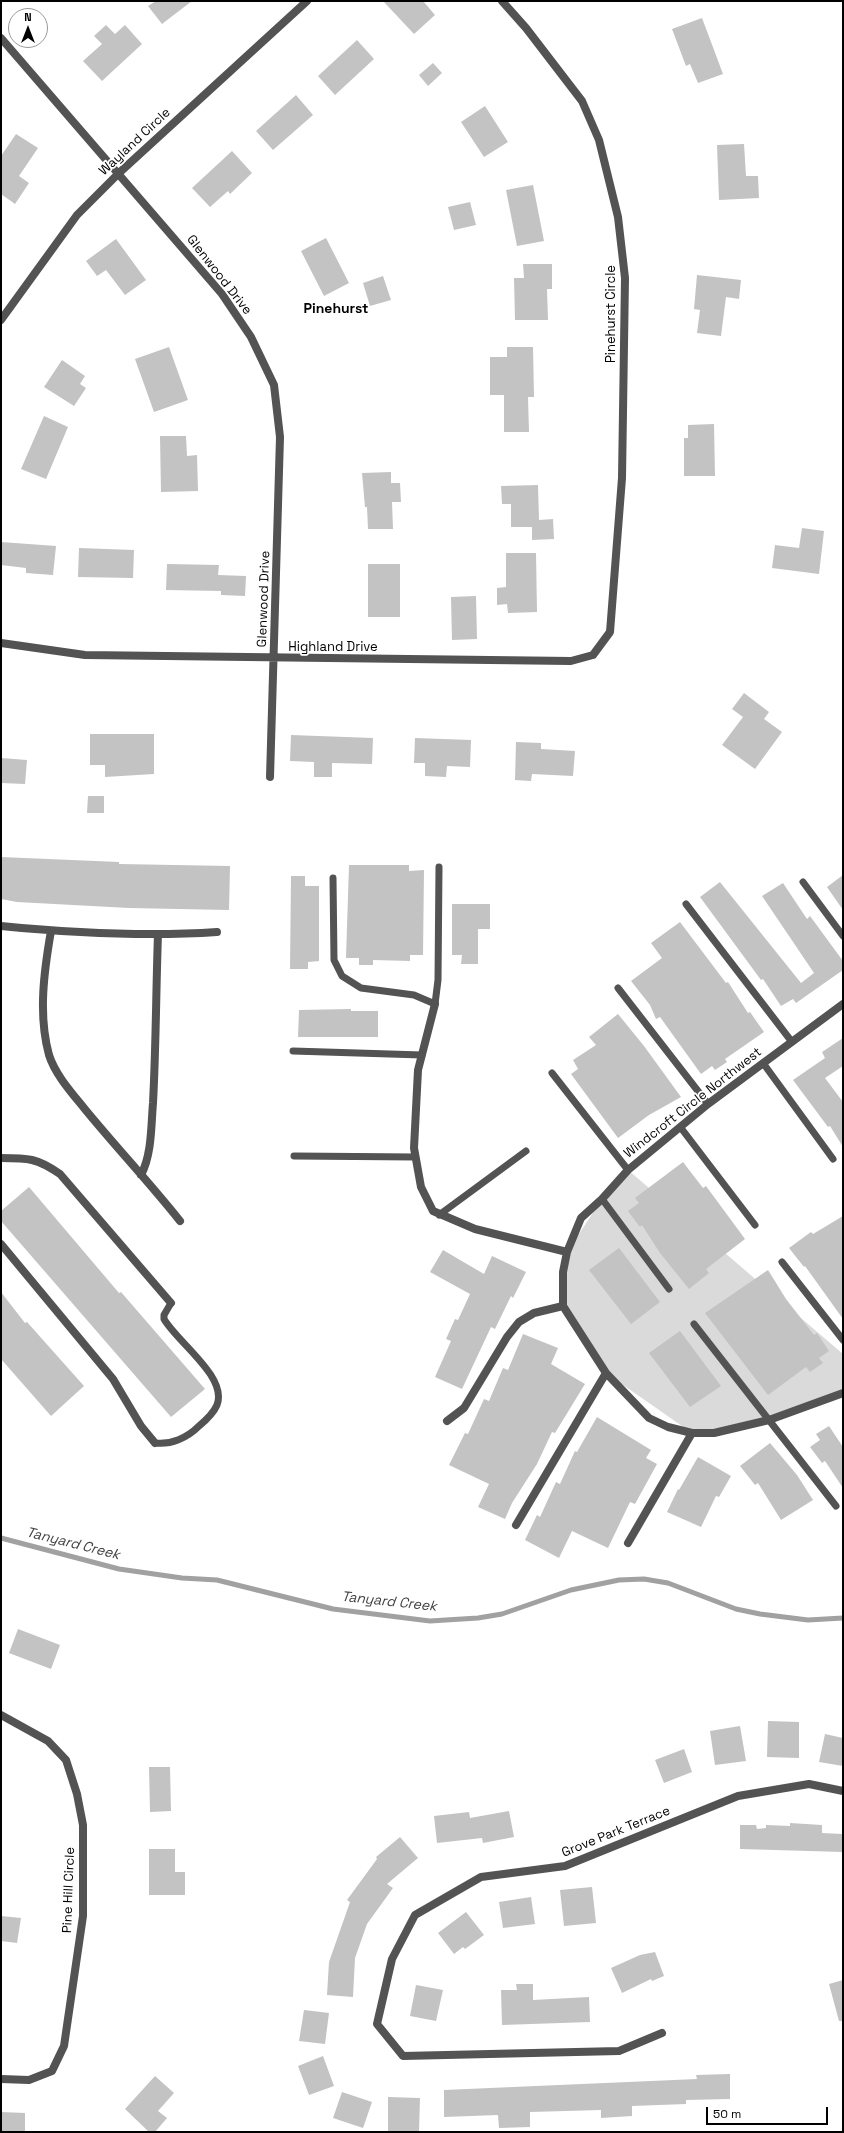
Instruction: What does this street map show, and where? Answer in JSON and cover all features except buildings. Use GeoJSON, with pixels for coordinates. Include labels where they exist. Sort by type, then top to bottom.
{"type":"FeatureCollection","features":[{"type":"Feature","properties":{"kind":"street","name":"Wayland Circle"},"geometry":{"type":"LineString","coordinates":[[1,320],[77,215],[119,173],[307,1]]}},
{"type":"Feature","properties":{"kind":"street","name":"Pinehurst Circle"},"geometry":{"type":"LineString","coordinates":[[502,1],[526,28],[582,101],[598,140],[618,217],[625,278],[622,478],[610,632],[593,655]]}},
{"type":"Feature","properties":{"kind":"street","name":"Glenwood Drive"},"geometry":{"type":"LineString","coordinates":[[1,38],[222,294],[251,337],[274,385],[280,437],[270,777]]}},
{"type":"Feature","properties":{"kind":"street","name":"Highland Drive"},"geometry":{"type":"LineString","coordinates":[[1,643],[85,655],[570,660],[593,655]]}},
{"type":"Feature","properties":{"kind":"street"},"geometry":{"type":"LineString","coordinates":[[1,926],[51,931],[158,934],[217,932]]}},
{"type":"Feature","properties":{"kind":"street"},"geometry":{"type":"LineString","coordinates":[[51,931],[44,970],[45,1036],[50,1057],[68,1088],[180,1221]]}},
{"type":"Feature","properties":{"kind":"street"},"geometry":{"type":"LineString","coordinates":[[141,1175],[145,1168],[151,1134],[155,1061],[158,934]]}},
{"type":"Feature","properties":{"kind":"street"},"geometry":{"type":"LineString","coordinates":[[434,1004],[418,1070],[414,1148],[420,1187],[433,1211],[439,1215],[475,1229],[567,1252]]}},
{"type":"Feature","properties":{"kind":"street","name":"Windcroft Circle Northwest"},"geometry":{"type":"LineString","coordinates":[[563,1306],[563,1272],[567,1252],[581,1218],[602,1199],[628,1170],[681,1128],[708,1104],[843,1004]]}},
{"type":"Feature","properties":{"kind":"street"},"geometry":{"type":"LineString","coordinates":[[1,1158],[26,1158],[43,1162],[60,1174],[171,1303]]}},
{"type":"Feature","properties":{"kind":"street"},"geometry":{"type":"LineString","coordinates":[[1,1244],[113,1379],[141,1426],[154,1443]]}},
{"type":"Feature","properties":{"kind":"street"},"geometry":{"type":"LineString","coordinates":[[447,1421],[464,1408],[507,1337],[519,1322],[534,1313],[563,1306],[606,1373],[649,1418],[668,1427],[692,1433],[714,1433],[769,1420],[843,1393]]}},
{"type":"Feature","properties":{"kind":"street"},"geometry":{"type":"LineString","coordinates":[[516,1525],[606,1373]]}},
{"type":"Feature","properties":{"kind":"street"},"geometry":{"type":"LineString","coordinates":[[628,1543],[692,1433]]}},
{"type":"Feature","properties":{"kind":"street","name":"Pine Hill Circle"},"geometry":{"type":"LineString","coordinates":[[1,1715],[48,1741],[66,1760],[77,1794],[83,1824],[83,1916],[64,2046],[52,2071],[29,2080],[1,2079]]}},
{"type":"Feature","properties":{"kind":"street","name":"Grove Park Terrace"},"geometry":{"type":"LineString","coordinates":[[662,2033],[619,2051],[403,2056],[377,2024],[392,1959],[415,1915],[481,1877],[565,1866],[738,1796],[808,1784],[843,1791]]}},
{"type":"Feature","properties":{"kind":"lane"},"geometry":{"type":"LineString","coordinates":[[333,878],[334,960],[342,976],[361,988],[414,994],[434,1004],[438,980],[440,867]]}},
{"type":"Feature","properties":{"kind":"lane"},"geometry":{"type":"LineString","coordinates":[[803,882],[843,936]]}},
{"type":"Feature","properties":{"kind":"lane"},"geometry":{"type":"LineString","coordinates":[[686,904],[792,1042]]}},
{"type":"Feature","properties":{"kind":"lane"},"geometry":{"type":"LineString","coordinates":[[618,988],[708,1104]]}},
{"type":"Feature","properties":{"kind":"lane"},"geometry":{"type":"LineString","coordinates":[[293,1051],[422,1055]]}},
{"type":"Feature","properties":{"kind":"lane"},"geometry":{"type":"LineString","coordinates":[[763,1063],[833,1159]]}},
{"type":"Feature","properties":{"kind":"lane"},"geometry":{"type":"LineString","coordinates":[[552,1073],[628,1170]]}},
{"type":"Feature","properties":{"kind":"lane"},"geometry":{"type":"LineString","coordinates":[[681,1128],[755,1225]]}},
{"type":"Feature","properties":{"kind":"lane"},"geometry":{"type":"LineString","coordinates":[[439,1215],[526,1151]]}},
{"type":"Feature","properties":{"kind":"lane"},"geometry":{"type":"LineString","coordinates":[[294,1156],[415,1157]]}},
{"type":"Feature","properties":{"kind":"lane"},"geometry":{"type":"LineString","coordinates":[[602,1199],[669,1289]]}},
{"type":"Feature","properties":{"kind":"lane"},"geometry":{"type":"LineString","coordinates":[[782,1262],[843,1340]]}},
{"type":"Feature","properties":{"kind":"lane"},"geometry":{"type":"LineString","coordinates":[[154,1443],[164,1444],[181,1439],[198,1427],[217,1406],[219,1398],[219,1389],[210,1373],[164,1319],[164,1315],[171,1303]]}},
{"type":"Feature","properties":{"kind":"lane"},"geometry":{"type":"LineString","coordinates":[[694,1324],[836,1506]]}},
{"type":"Feature","properties":{"kind":"shaded area"},"geometry":{"type":"Polygon","coordinates":[[[628,1170],[843,1354],[843,1393],[769,1420],[692,1433],[606,1373],[563,1306],[567,1252],[602,1199],[628,1170]]]}},
{"type":"Feature","properties":{"kind":"waterway","name":"Tanyard Creek"},"geometry":{"type":"LineString","coordinates":[[1,1538],[119,1569],[182,1578],[217,1580],[333,1609],[430,1621],[478,1618],[502,1614],[571,1590],[619,1580],[644,1579],[668,1583],[736,1609],[760,1614],[808,1620],[843,1618]]}},
{"type":"Feature","properties":{"kind":"district","name":"Pinehurst"},"geometry":{"type":"Point","coordinates":[336,309]}}]}
